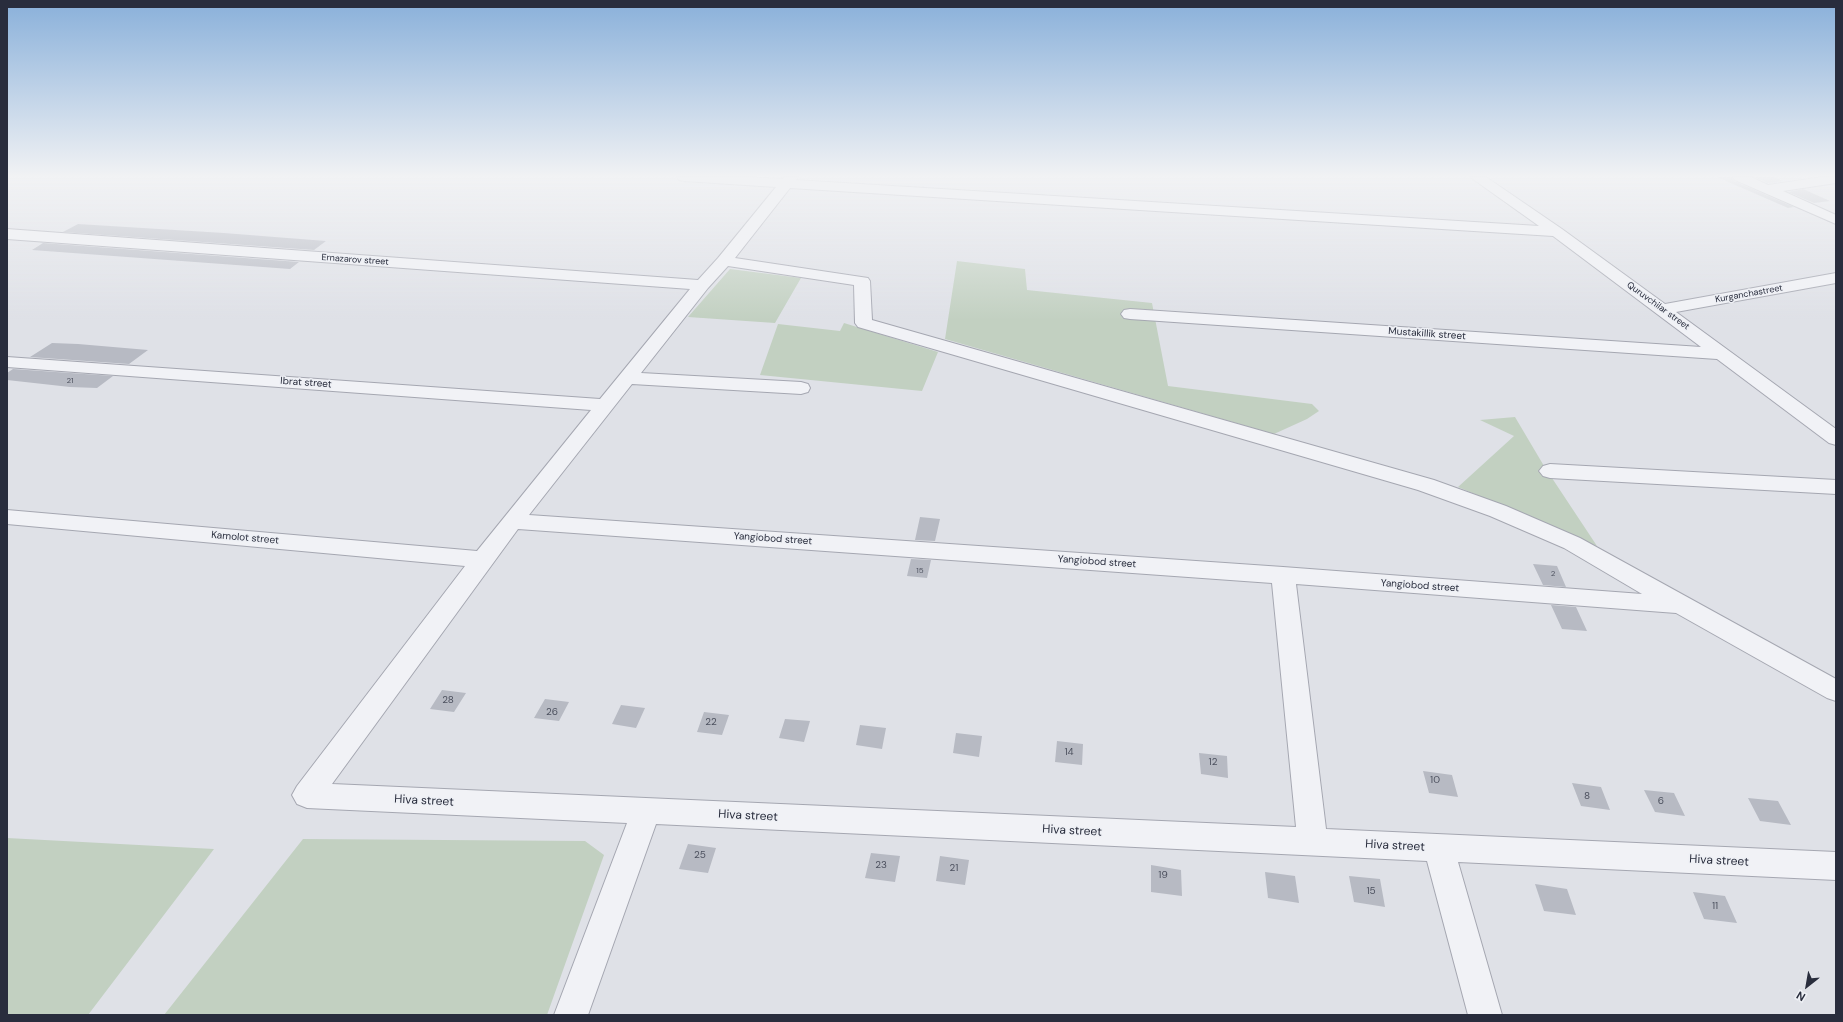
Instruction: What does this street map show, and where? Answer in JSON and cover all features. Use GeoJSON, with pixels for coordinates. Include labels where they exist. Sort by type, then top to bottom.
{"type":"FeatureCollection","features":[{"type":"Feature","properties":{"kind":"street"},"geometry":{"type":"LineString","coordinates":[[482,560],[702,285],[724,261],[753,225]]}},
{"type":"Feature","properties":{"kind":"street"},"geometry":{"type":"LineString","coordinates":[[1448,225],[1556,232]]}},
{"type":"Feature","properties":{"kind":"street","name":"Quruvchilar street"},"geometry":{"type":"LineString","coordinates":[[1546,225],[1832,432]]}},
{"type":"Feature","properties":{"kind":"street","name":"Ernazarov street"},"geometry":{"type":"LineString","coordinates":[[7,234],[702,285]]}},
{"type":"Feature","properties":{"kind":"street"},"geometry":{"type":"LineString","coordinates":[[724,261],[862,281],[864,323],[1426,485],[1498,511],[1572,543],[1681,606],[1836,691]]}},
{"type":"Feature","properties":{"kind":"street","name":"Kurganchastreet"},"geometry":{"type":"LineString","coordinates":[[1662,310],[1836,278]]}},
{"type":"Feature","properties":{"kind":"street","name":"Mustakillik street"},"geometry":{"type":"LineString","coordinates":[[1130,314],[1723,354]]}},
{"type":"Feature","properties":{"kind":"street","name":"Ibrat street"},"geometry":{"type":"LineString","coordinates":[[7,362],[605,405]]}},
{"type":"Feature","properties":{"kind":"street"},"geometry":{"type":"LineString","coordinates":[[627,378],[801,388]]}},
{"type":"Feature","properties":{"kind":"street"},"geometry":{"type":"LineString","coordinates":[[1550,471],[1836,487]]}},
{"type":"Feature","properties":{"kind":"street","name":"Kamolot street"},"geometry":{"type":"LineString","coordinates":[[7,517],[482,560]]}},
{"type":"Feature","properties":{"kind":"street","name":"Yangiobod street"},"geometry":{"type":"LineString","coordinates":[[512,521],[1283,575],[1681,606]]}},
{"type":"Feature","properties":{"kind":"street","name":"Hiva street"},"geometry":{"type":"LineString","coordinates":[[482,560],[308,795],[646,812],[1836,866]]}},
{"type":"Feature","properties":{"kind":"street"},"geometry":{"type":"LineString","coordinates":[[1283,575],[1313,842]]}},
{"type":"Feature","properties":{"kind":"street"},"geometry":{"type":"LineString","coordinates":[[571,1015],[646,812]]}},
{"type":"Feature","properties":{"kind":"street"},"geometry":{"type":"LineString","coordinates":[[1439,848],[1485,1015]]}},
{"type":"Feature","properties":{"kind":"green space"},"geometry":{"type":"Polygon","coordinates":[[[957,261],[1025,269],[1027,290],[1152,303],[1168,386],[1312,404],[1319,411],[1307,419],[1274,434],[945,339],[957,261]]]}},
{"type":"Feature","properties":{"kind":"green space"},"geometry":{"type":"Polygon","coordinates":[[[730,269],[801,278],[775,323],[688,317],[730,269]]]}},
{"type":"Feature","properties":{"kind":"green space"},"geometry":{"type":"Polygon","coordinates":[[[844,323],[938,352],[922,391],[760,375],[778,324],[840,331],[844,323]]]}},
{"type":"Feature","properties":{"kind":"green space"},"geometry":{"type":"Polygon","coordinates":[[[1515,417],[1544,466],[1597,546],[1458,487],[1514,436],[1480,420],[1515,417]]]}},
{"type":"Feature","properties":{"kind":"green space"},"geometry":{"type":"Polygon","coordinates":[[[7,838],[214,849],[88,1015],[7,1015],[7,838]]]}},
{"type":"Feature","properties":{"kind":"green space"},"geometry":{"type":"Polygon","coordinates":[[[303,839],[585,841],[604,855],[547,1015],[164,1015],[303,839]]]}},
{"type":"Feature","properties":{"kind":"building"},"geometry":{"type":"Polygon","coordinates":[[[77,225],[89,225],[326,241],[314,250],[63,232],[77,225]]]}},
{"type":"Feature","properties":{"kind":"building"},"geometry":{"type":"Polygon","coordinates":[[[43,243],[299,262],[290,269],[32,250],[43,243]]]}},
{"type":"Feature","properties":{"kind":"building"},"geometry":{"type":"Polygon","coordinates":[[[52,343],[148,350],[129,364],[30,357],[52,343]]]}},
{"type":"Feature","properties":{"kind":"building"},"geometry":{"type":"Polygon","coordinates":[[[13,369],[113,376],[97,388],[70,387],[7,380],[7,373],[13,369]]]}},
{"type":"Feature","properties":{"kind":"building"},"geometry":{"type":"Polygon","coordinates":[[[920,517],[940,519],[935,541],[915,540],[920,517]]]}},
{"type":"Feature","properties":{"kind":"building"},"geometry":{"type":"Polygon","coordinates":[[[911,559],[931,560],[927,578],[907,576],[911,559]]]}},
{"type":"Feature","properties":{"kind":"building"},"geometry":{"type":"Polygon","coordinates":[[[1533,564],[1557,566],[1566,587],[1543,585],[1533,564]]]}},
{"type":"Feature","properties":{"kind":"building"},"geometry":{"type":"Polygon","coordinates":[[[1551,605],[1576,607],[1587,631],[1562,629],[1551,605]]]}},
{"type":"Feature","properties":{"kind":"building"},"geometry":{"type":"Polygon","coordinates":[[[442,690],[466,693],[454,712],[430,709],[442,690]]]}},
{"type":"Feature","properties":{"kind":"building"},"geometry":{"type":"Polygon","coordinates":[[[545,699],[569,702],[559,721],[534,718],[545,699]]]}},
{"type":"Feature","properties":{"kind":"building"},"geometry":{"type":"Polygon","coordinates":[[[621,705],[645,708],[636,728],[612,724],[621,705]]]}},
{"type":"Feature","properties":{"kind":"building"},"geometry":{"type":"Polygon","coordinates":[[[704,712],[729,715],[722,735],[697,732],[704,712]]]}},
{"type":"Feature","properties":{"kind":"building"},"geometry":{"type":"Polygon","coordinates":[[[785,719],[810,721],[804,742],[779,738],[785,719]]]}},
{"type":"Feature","properties":{"kind":"building"},"geometry":{"type":"Polygon","coordinates":[[[860,725],[886,728],[882,749],[856,745],[860,725]]]}},
{"type":"Feature","properties":{"kind":"building"},"geometry":{"type":"Polygon","coordinates":[[[956,733],[982,736],[979,757],[953,753],[956,733]]]}},
{"type":"Feature","properties":{"kind":"building"},"geometry":{"type":"Polygon","coordinates":[[[1057,741],[1083,744],[1082,765],[1055,762],[1057,741]]]}},
{"type":"Feature","properties":{"kind":"building"},"geometry":{"type":"Polygon","coordinates":[[[1199,753],[1227,756],[1228,778],[1201,774],[1199,753]]]}},
{"type":"Feature","properties":{"kind":"building"},"geometry":{"type":"Polygon","coordinates":[[[1423,771],[1452,775],[1458,797],[1429,793],[1423,771]]]}},
{"type":"Feature","properties":{"kind":"building"},"geometry":{"type":"Polygon","coordinates":[[[1572,783],[1601,787],[1610,810],[1581,806],[1572,783]]]}},
{"type":"Feature","properties":{"kind":"building"},"geometry":{"type":"Polygon","coordinates":[[[1644,790],[1674,793],[1685,816],[1655,812],[1644,790]]]}},
{"type":"Feature","properties":{"kind":"building"},"geometry":{"type":"Polygon","coordinates":[[[1748,798],[1778,801],[1791,825],[1760,821],[1748,798]]]}},
{"type":"Feature","properties":{"kind":"building"},"geometry":{"type":"Polygon","coordinates":[[[688,844],[716,848],[708,873],[679,869],[688,844]]]}},
{"type":"Feature","properties":{"kind":"building"},"geometry":{"type":"Polygon","coordinates":[[[871,853],[900,856],[895,882],[865,878],[871,853]]]}},
{"type":"Feature","properties":{"kind":"building"},"geometry":{"type":"Polygon","coordinates":[[[940,856],[969,860],[965,885],[936,881],[940,856]]]}},
{"type":"Feature","properties":{"kind":"building"},"geometry":{"type":"Polygon","coordinates":[[[1151,865],[1181,870],[1182,896],[1151,892],[1151,865]]]}},
{"type":"Feature","properties":{"kind":"building"},"geometry":{"type":"Polygon","coordinates":[[[1265,872],[1295,876],[1299,903],[1268,898],[1265,872]]]}},
{"type":"Feature","properties":{"kind":"building"},"geometry":{"type":"Polygon","coordinates":[[[1349,876],[1380,879],[1385,907],[1354,902],[1349,876]]]}},
{"type":"Feature","properties":{"kind":"building"},"geometry":{"type":"Polygon","coordinates":[[[1535,884],[1567,889],[1576,915],[1544,911],[1535,884]]]}},
{"type":"Feature","properties":{"kind":"building"},"geometry":{"type":"Polygon","coordinates":[[[1693,892],[1725,896],[1737,923],[1704,919],[1693,892]]]}}]}
